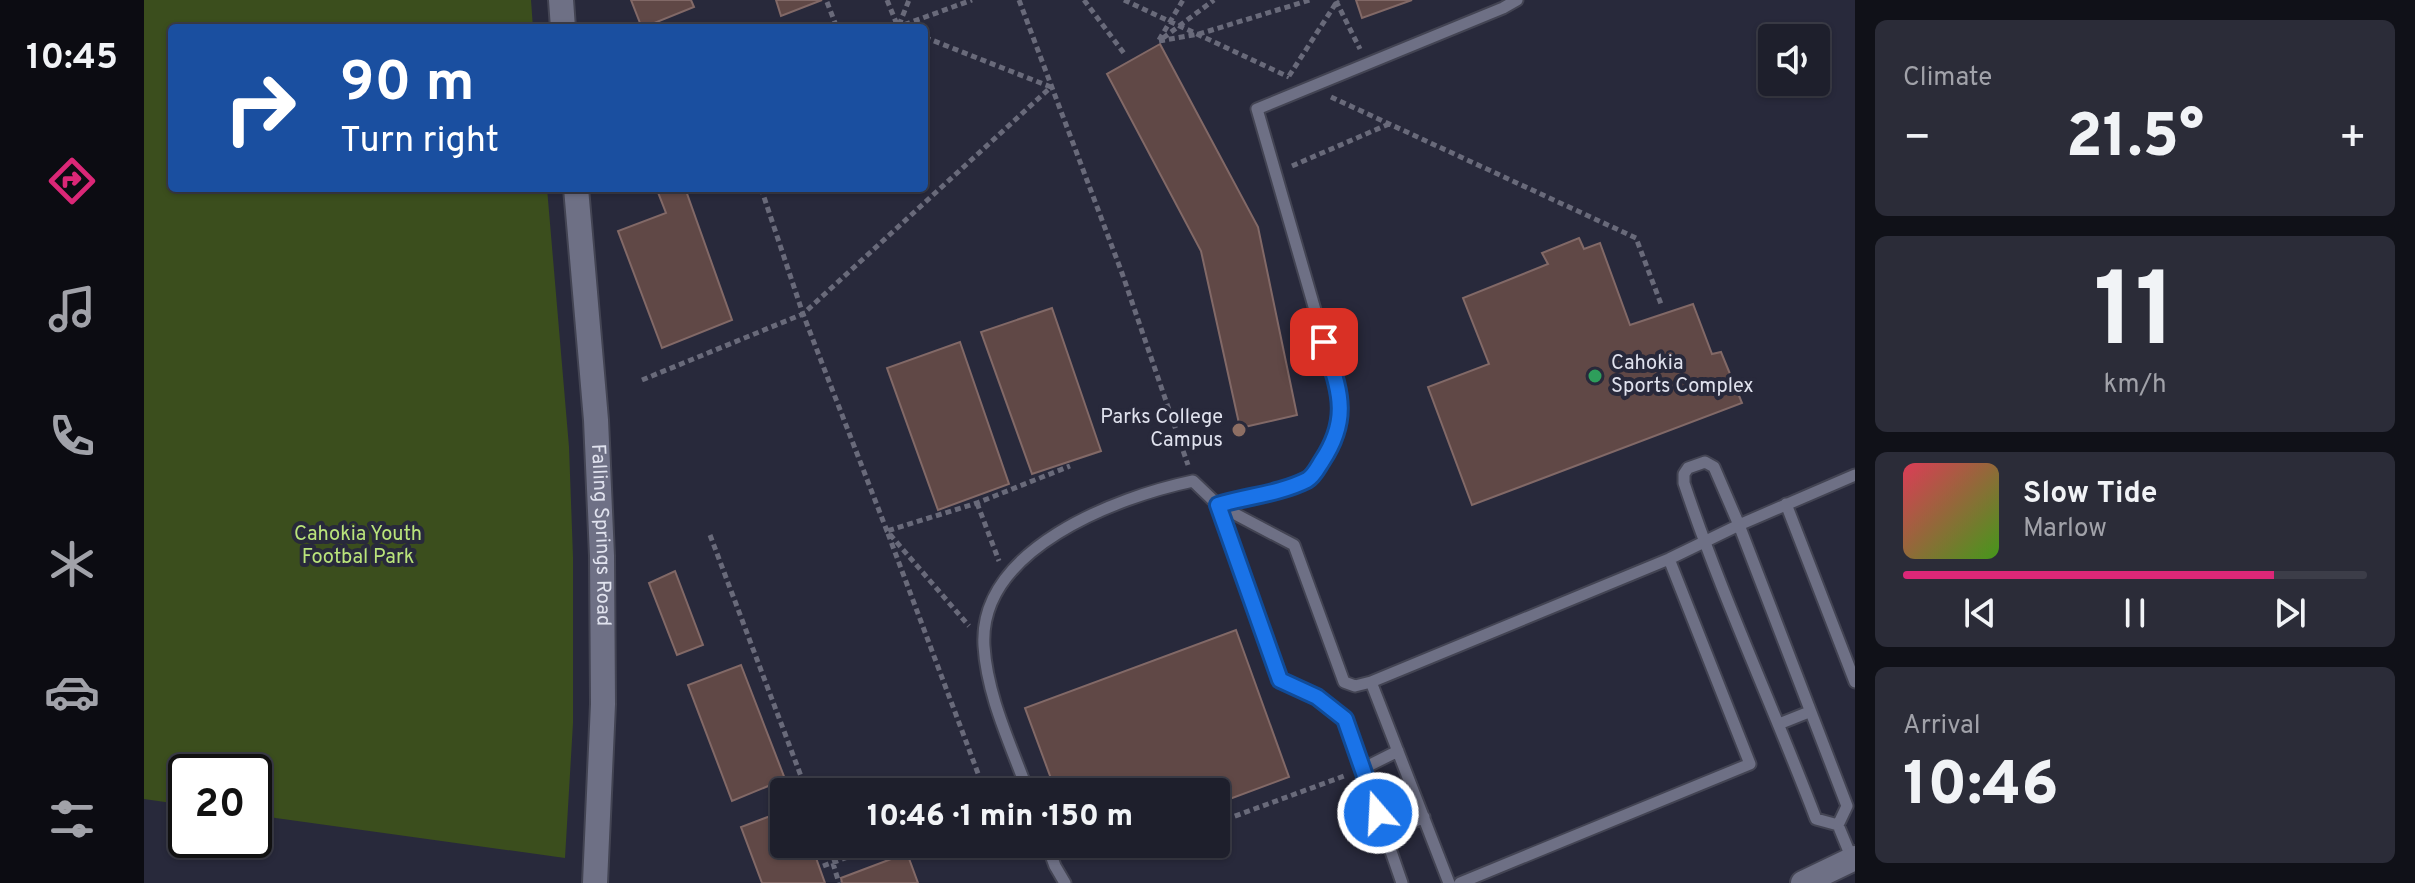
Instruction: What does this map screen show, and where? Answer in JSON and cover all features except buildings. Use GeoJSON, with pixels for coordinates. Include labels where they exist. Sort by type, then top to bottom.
{"type":"FeatureCollection","features":[{"type":"Feature","properties":{"kind":"street"},"geometry":{"type":"LineString","coordinates":[[561,0],[563,24]]}},
{"type":"Feature","properties":{"kind":"street","name":"Falling Springs Road"},"geometry":{"type":"LineString","coordinates":[[576,192],[596,420],[602,556],[603,704],[595,883]]}},
{"type":"Feature","properties":{"kind":"street"},"geometry":{"type":"LineString","coordinates":[[1803,883],[1854,859]]}},
{"type":"Feature","properties":{"kind":"lane"},"geometry":{"type":"LineString","coordinates":[[1218,505],[1257,497],[1311,479],[1328,452],[1338,427],[1341,400],[1257,109],[1517,0]]}},
{"type":"Feature","properties":{"kind":"lane"},"geometry":{"type":"LineString","coordinates":[[1838,825],[1847,806],[1739,525],[1714,467],[1705,462],[1688,468],[1684,483],[1703,542],[1816,819],[1838,825],[1854,859]]}},
{"type":"Feature","properties":{"kind":"lane"},"geometry":{"type":"LineString","coordinates":[[1023,778],[990,685],[984,643],[990,606],[1005,578],[1032,553],[1076,521],[1158,488],[1193,481],[1218,505],[1294,545],[1344,682],[1355,686],[1669,559],[1855,475]]}},
{"type":"Feature","properties":{"kind":"lane"},"geometry":{"type":"LineString","coordinates":[[1786,504],[1855,682]]}},
{"type":"Feature","properties":{"kind":"lane"},"geometry":{"type":"LineString","coordinates":[[1218,505],[1280,680],[1317,697],[1345,719],[1402,883]]}},
{"type":"Feature","properties":{"kind":"lane"},"geometry":{"type":"LineString","coordinates":[[1460,883],[1750,764],[1669,559]]}},
{"type":"Feature","properties":{"kind":"lane"},"geometry":{"type":"LineString","coordinates":[[1371,682],[1449,883]]}},
{"type":"Feature","properties":{"kind":"lane"},"geometry":{"type":"LineString","coordinates":[[1779,724],[1809,712]]}},
{"type":"Feature","properties":{"kind":"lane"},"geometry":{"type":"LineString","coordinates":[[1362,769],[1398,751]]}},
{"type":"Feature","properties":{"kind":"lane"},"geometry":{"type":"LineString","coordinates":[[1385,835],[1424,817]]}},
{"type":"Feature","properties":{"kind":"lane"},"geometry":{"type":"LineString","coordinates":[[1052,858],[1065,883]]}},
{"type":"Feature","properties":{"kind":"path"},"geometry":{"type":"LineString","coordinates":[[887,0],[896,24]]}},
{"type":"Feature","properties":{"kind":"path"},"geometry":{"type":"LineString","coordinates":[[900,24],[909,0]]}},
{"type":"Feature","properties":{"kind":"path"},"geometry":{"type":"LineString","coordinates":[[909,24],[972,0]]}},
{"type":"Feature","properties":{"kind":"path"},"geometry":{"type":"LineString","coordinates":[[1019,0],[1122,273],[1193,481]]}},
{"type":"Feature","properties":{"kind":"path"},"geometry":{"type":"LineString","coordinates":[[1084,0],[1126,56]]}},
{"type":"Feature","properties":{"kind":"path"},"geometry":{"type":"LineString","coordinates":[[1124,0],[1636,238],[1661,304]]}},
{"type":"Feature","properties":{"kind":"path"},"geometry":{"type":"LineString","coordinates":[[1159,41],[1183,0]]}},
{"type":"Feature","properties":{"kind":"path"},"geometry":{"type":"LineString","coordinates":[[1159,41],[1214,0]]}},
{"type":"Feature","properties":{"kind":"path"},"geometry":{"type":"LineString","coordinates":[[1159,41],[1199,34],[1310,0]]}},
{"type":"Feature","properties":{"kind":"path"},"geometry":{"type":"LineString","coordinates":[[1288,77],[1337,1]]}},
{"type":"Feature","properties":{"kind":"path"},"geometry":{"type":"LineString","coordinates":[[1337,1],[1367,64]]}},
{"type":"Feature","properties":{"kind":"path"},"geometry":{"type":"LineString","coordinates":[[827,2],[835,24]]}},
{"type":"Feature","properties":{"kind":"path"},"geometry":{"type":"LineString","coordinates":[[928,39],[1051,87]]}},
{"type":"Feature","properties":{"kind":"path"},"geometry":{"type":"LineString","coordinates":[[642,380],[803,314],[1051,87]]}},
{"type":"Feature","properties":{"kind":"path"},"geometry":{"type":"LineString","coordinates":[[1280,171],[1390,124]]}},
{"type":"Feature","properties":{"kind":"path"},"geometry":{"type":"LineString","coordinates":[[762,192],[803,314],[980,778]]}},
{"type":"Feature","properties":{"kind":"path"},"geometry":{"type":"LineString","coordinates":[[887,531],[977,503],[1070,466]]}},
{"type":"Feature","properties":{"kind":"path"},"geometry":{"type":"LineString","coordinates":[[977,503],[1005,578]]}},
{"type":"Feature","properties":{"kind":"path"},"geometry":{"type":"LineString","coordinates":[[887,531],[984,643]]}},
{"type":"Feature","properties":{"kind":"path"},"geometry":{"type":"LineString","coordinates":[[710,535],[802,778]]}},
{"type":"Feature","properties":{"kind":"path"},"geometry":{"type":"LineString","coordinates":[[1230,818],[1362,769]]}},
{"type":"Feature","properties":{"kind":"path"},"geometry":{"type":"LineString","coordinates":[[832,858],[839,883]]}},
{"type":"Feature","properties":{"kind":"path"},"geometry":{"type":"LineString","coordinates":[[823,866],[844,858]]}},
{"type":"Feature","properties":{"kind":"green space","name":"Cahokia Youth Footbal Park"},"geometry":{"type":"Polygon","coordinates":[[[144,0],[531,0],[533,24],[168,24],[168,192],[547,192],[569,447],[573,557],[573,723],[565,858],[272,817],[272,754],[168,754],[168,802],[144,799],[144,0]]]}},
{"type":"Feature","properties":{"kind":"place","name":"Cahokia Sports Complex"},"geometry":{"type":"Point","coordinates":[1595,376]}},
{"type":"Feature","properties":{"kind":"place","name":"Parks College Campus"},"geometry":{"type":"Point","coordinates":[1239,430]}},
{"type":"Feature","properties":{"kind":"route"},"geometry":{"type":"LineString","coordinates":[[1324,342],[1341,400],[1338,427],[1328,452],[1311,479],[1257,497],[1218,505],[1280,680],[1317,697],[1345,719],[1378,813]]}}]}
